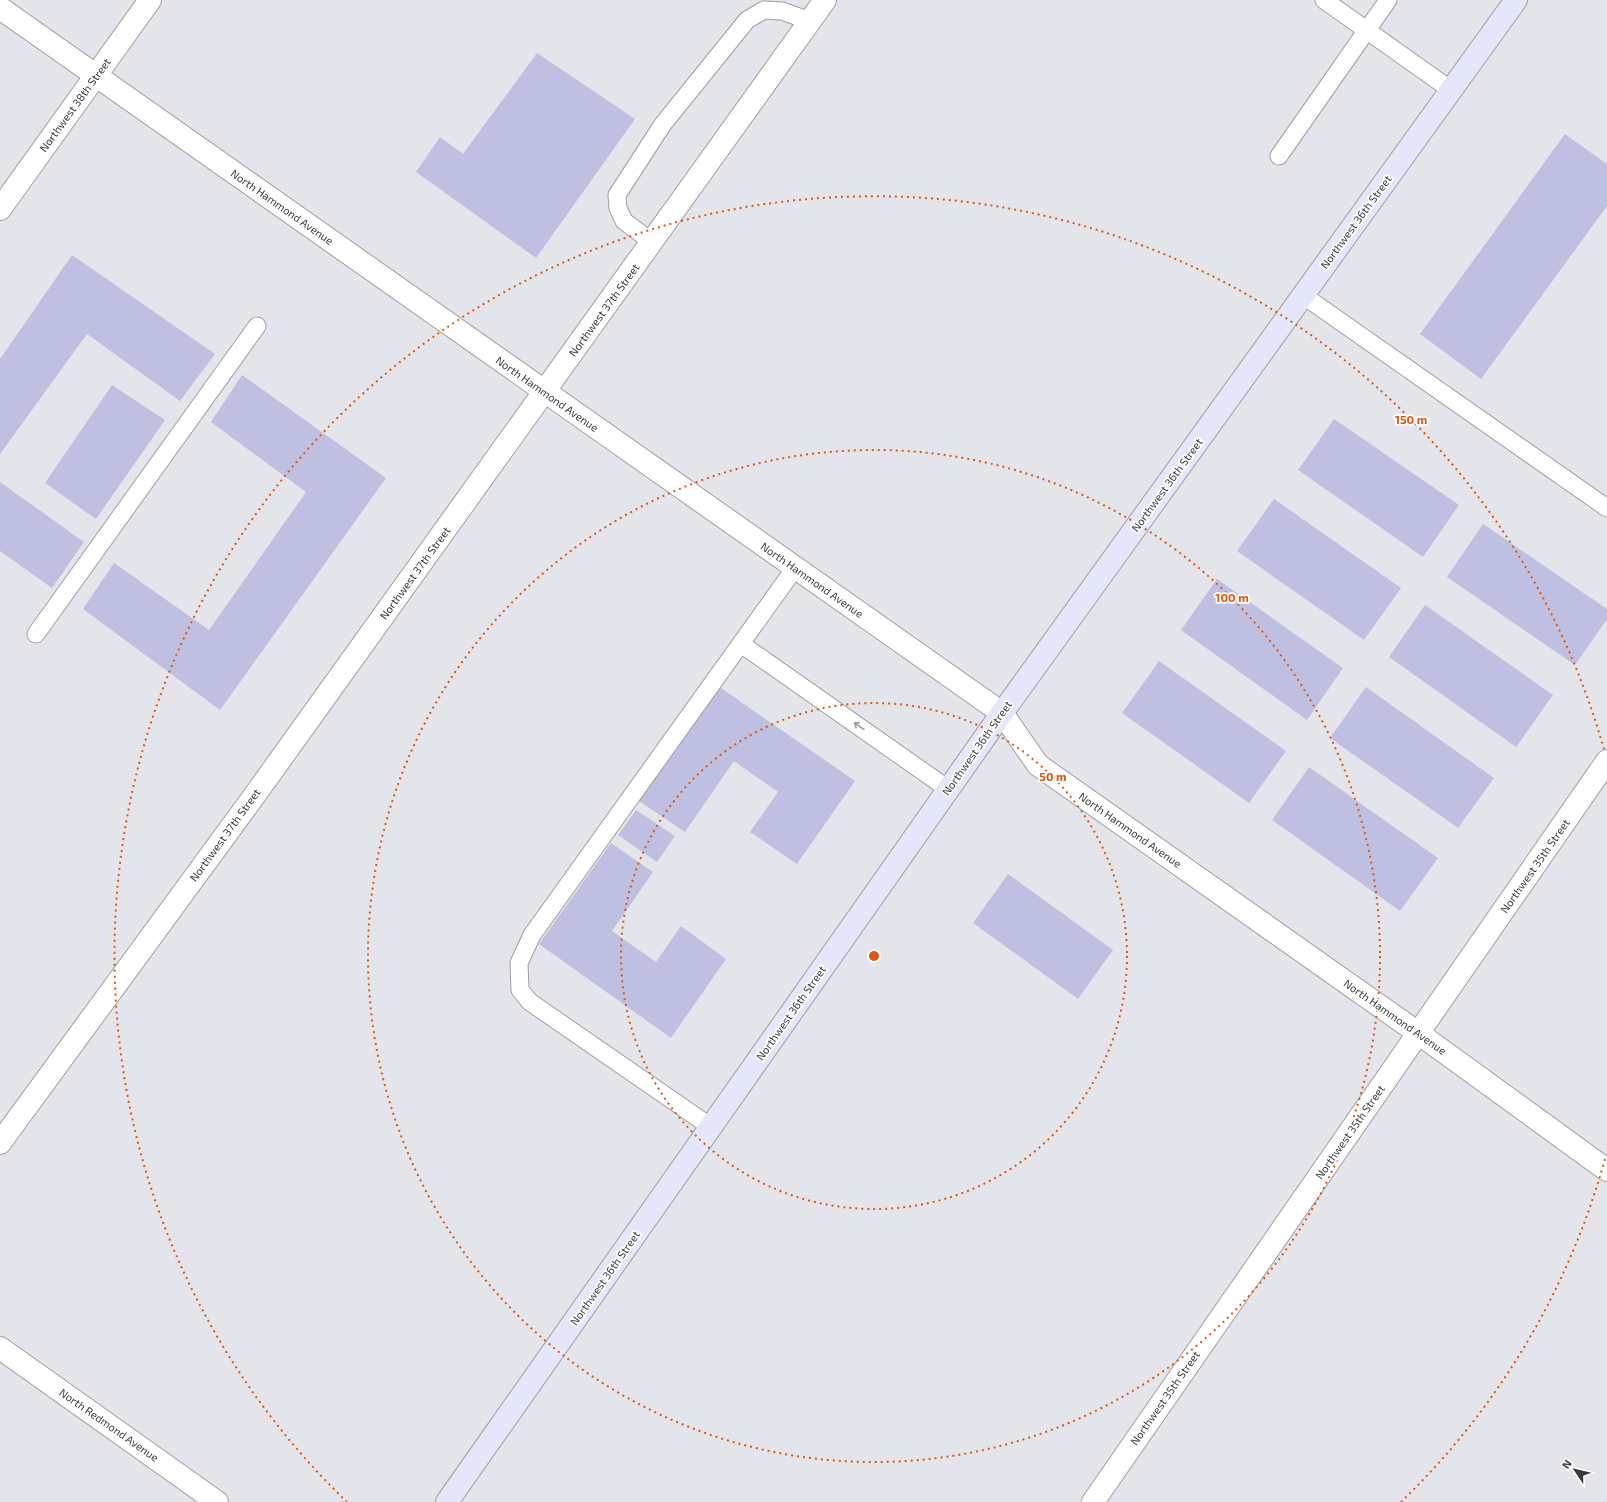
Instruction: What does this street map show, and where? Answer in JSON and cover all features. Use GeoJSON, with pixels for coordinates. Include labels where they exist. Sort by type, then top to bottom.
{"type":"FeatureCollection","features":[{"type":"Feature","properties":{"kind":"main road","name":"Northwest 36th Street"},"geometry":{"type":"LineString","coordinates":[[447,1502],[1002,713],[1516,0]]}},
{"type":"Feature","properties":{"kind":"street","name":"Northwest 38th Street"},"geometry":{"type":"LineString","coordinates":[[0,209],[150,0]]}},
{"type":"Feature","properties":{"kind":"street","name":"Northwest 37th Street"},"geometry":{"type":"LineString","coordinates":[[0,1142],[252,798],[825,0]]}},
{"type":"Feature","properties":{"kind":"street","name":"North Hammond Avenue"},"geometry":{"type":"LineString","coordinates":[[0,8],[1002,713],[1038,765],[1418,1033],[1607,1170]]}},
{"type":"Feature","properties":{"kind":"street","name":"Northwest 35th Street"},"geometry":{"type":"LineString","coordinates":[[1093,1502],[1607,761]]}},
{"type":"Feature","properties":{"kind":"street","name":"North Redmond Avenue"},"geometry":{"type":"LineString","coordinates":[[0,1348],[217,1502]]}},
{"type":"Feature","properties":{"kind":"lane"},"geometry":{"type":"LineString","coordinates":[[1324,0],[1451,90]]}},
{"type":"Feature","properties":{"kind":"lane"},"geometry":{"type":"LineString","coordinates":[[1279,156],[1388,0]]}},
{"type":"Feature","properties":{"kind":"lane"},"geometry":{"type":"LineString","coordinates":[[652,242],[624,220],[618,208],[617,195],[663,124],[747,20],[764,10],[782,11],[810,21]]}},
{"type":"Feature","properties":{"kind":"lane"},"geometry":{"type":"LineString","coordinates":[[1304,296],[1607,508]]}},
{"type":"Feature","properties":{"kind":"lane"},"geometry":{"type":"LineString","coordinates":[[36,634],[257,326]]}},
{"type":"Feature","properties":{"kind":"lane"},"geometry":{"type":"LineString","coordinates":[[711,1127],[530,1002],[520,990],[519,962],[532,935],[796,568]]}},
{"type":"Feature","properties":{"kind":"lane"},"geometry":{"type":"LineString","coordinates":[[741,644],[948,789]]}},
{"type":"Feature","properties":{"kind":"building"},"geometry":{"type":"Polygon","coordinates":[[[537,53],[635,119],[536,258],[416,172],[440,137],[463,154],[537,53]]]}},
{"type":"Feature","properties":{"kind":"building"},"geometry":{"type":"Polygon","coordinates":[[[1565,134],[1607,164],[1607,206],[1481,379],[1420,334],[1565,134]]]}},
{"type":"Feature","properties":{"kind":"building"},"geometry":{"type":"Polygon","coordinates":[[[72,255],[215,354],[180,401],[87,334],[0,454],[0,359],[72,255]]]}},
{"type":"Feature","properties":{"kind":"building"},"geometry":{"type":"Polygon","coordinates":[[[242,375],[386,478],[220,710],[83,609],[114,563],[209,630],[306,492],[211,422],[242,375]]]}},
{"type":"Feature","properties":{"kind":"building"},"geometry":{"type":"Polygon","coordinates":[[[112,385],[165,420],[96,519],[45,483],[112,385]]]}},
{"type":"Feature","properties":{"kind":"building"},"geometry":{"type":"Polygon","coordinates":[[[1334,419],[1459,505],[1423,557],[1298,470],[1334,419]]]}},
{"type":"Feature","properties":{"kind":"building"},"geometry":{"type":"Polygon","coordinates":[[[0,482],[84,542],[52,588],[0,551],[0,482]]]}},
{"type":"Feature","properties":{"kind":"building"},"geometry":{"type":"Polygon","coordinates":[[[1274,499],[1401,588],[1364,640],[1237,551],[1274,499]]]}},
{"type":"Feature","properties":{"kind":"building"},"geometry":{"type":"Polygon","coordinates":[[[1483,524],[1607,609],[1607,619],[1575,665],[1447,577],[1483,524]]]}},
{"type":"Feature","properties":{"kind":"building"},"geometry":{"type":"Polygon","coordinates":[[[1217,579],[1343,668],[1307,720],[1181,630],[1217,579]]]}},
{"type":"Feature","properties":{"kind":"building"},"geometry":{"type":"Polygon","coordinates":[[[1425,605],[1553,695],[1516,747],[1389,657],[1425,605]]]}},
{"type":"Feature","properties":{"kind":"building"},"geometry":{"type":"Polygon","coordinates":[[[1159,661],[1286,751],[1249,803],[1122,713],[1159,661]]]}},
{"type":"Feature","properties":{"kind":"building"},"geometry":{"type":"Polygon","coordinates":[[[718,686],[855,781],[797,864],[750,832],[778,792],[734,761],[685,832],[639,801],[718,686]]]}},
{"type":"Feature","properties":{"kind":"building"},"geometry":{"type":"Polygon","coordinates":[[[1366,687],[1494,778],[1458,828],[1330,738],[1366,687]]]}},
{"type":"Feature","properties":{"kind":"building"},"geometry":{"type":"Polygon","coordinates":[[[1309,767],[1438,858],[1400,911],[1272,820],[1309,767]]]}},
{"type":"Feature","properties":{"kind":"building"},"geometry":{"type":"Polygon","coordinates":[[[636,810],[675,836],[657,862],[618,835],[636,810]]]}},
{"type":"Feature","properties":{"kind":"building"},"geometry":{"type":"Polygon","coordinates":[[[611,843],[653,872],[612,931],[656,962],[681,926],[726,959],[671,1038],[539,944],[611,843]]]}},
{"type":"Feature","properties":{"kind":"building"},"geometry":{"type":"Polygon","coordinates":[[[1008,874],[1113,950],[1078,999],[973,923],[1008,874]]]}}]}
